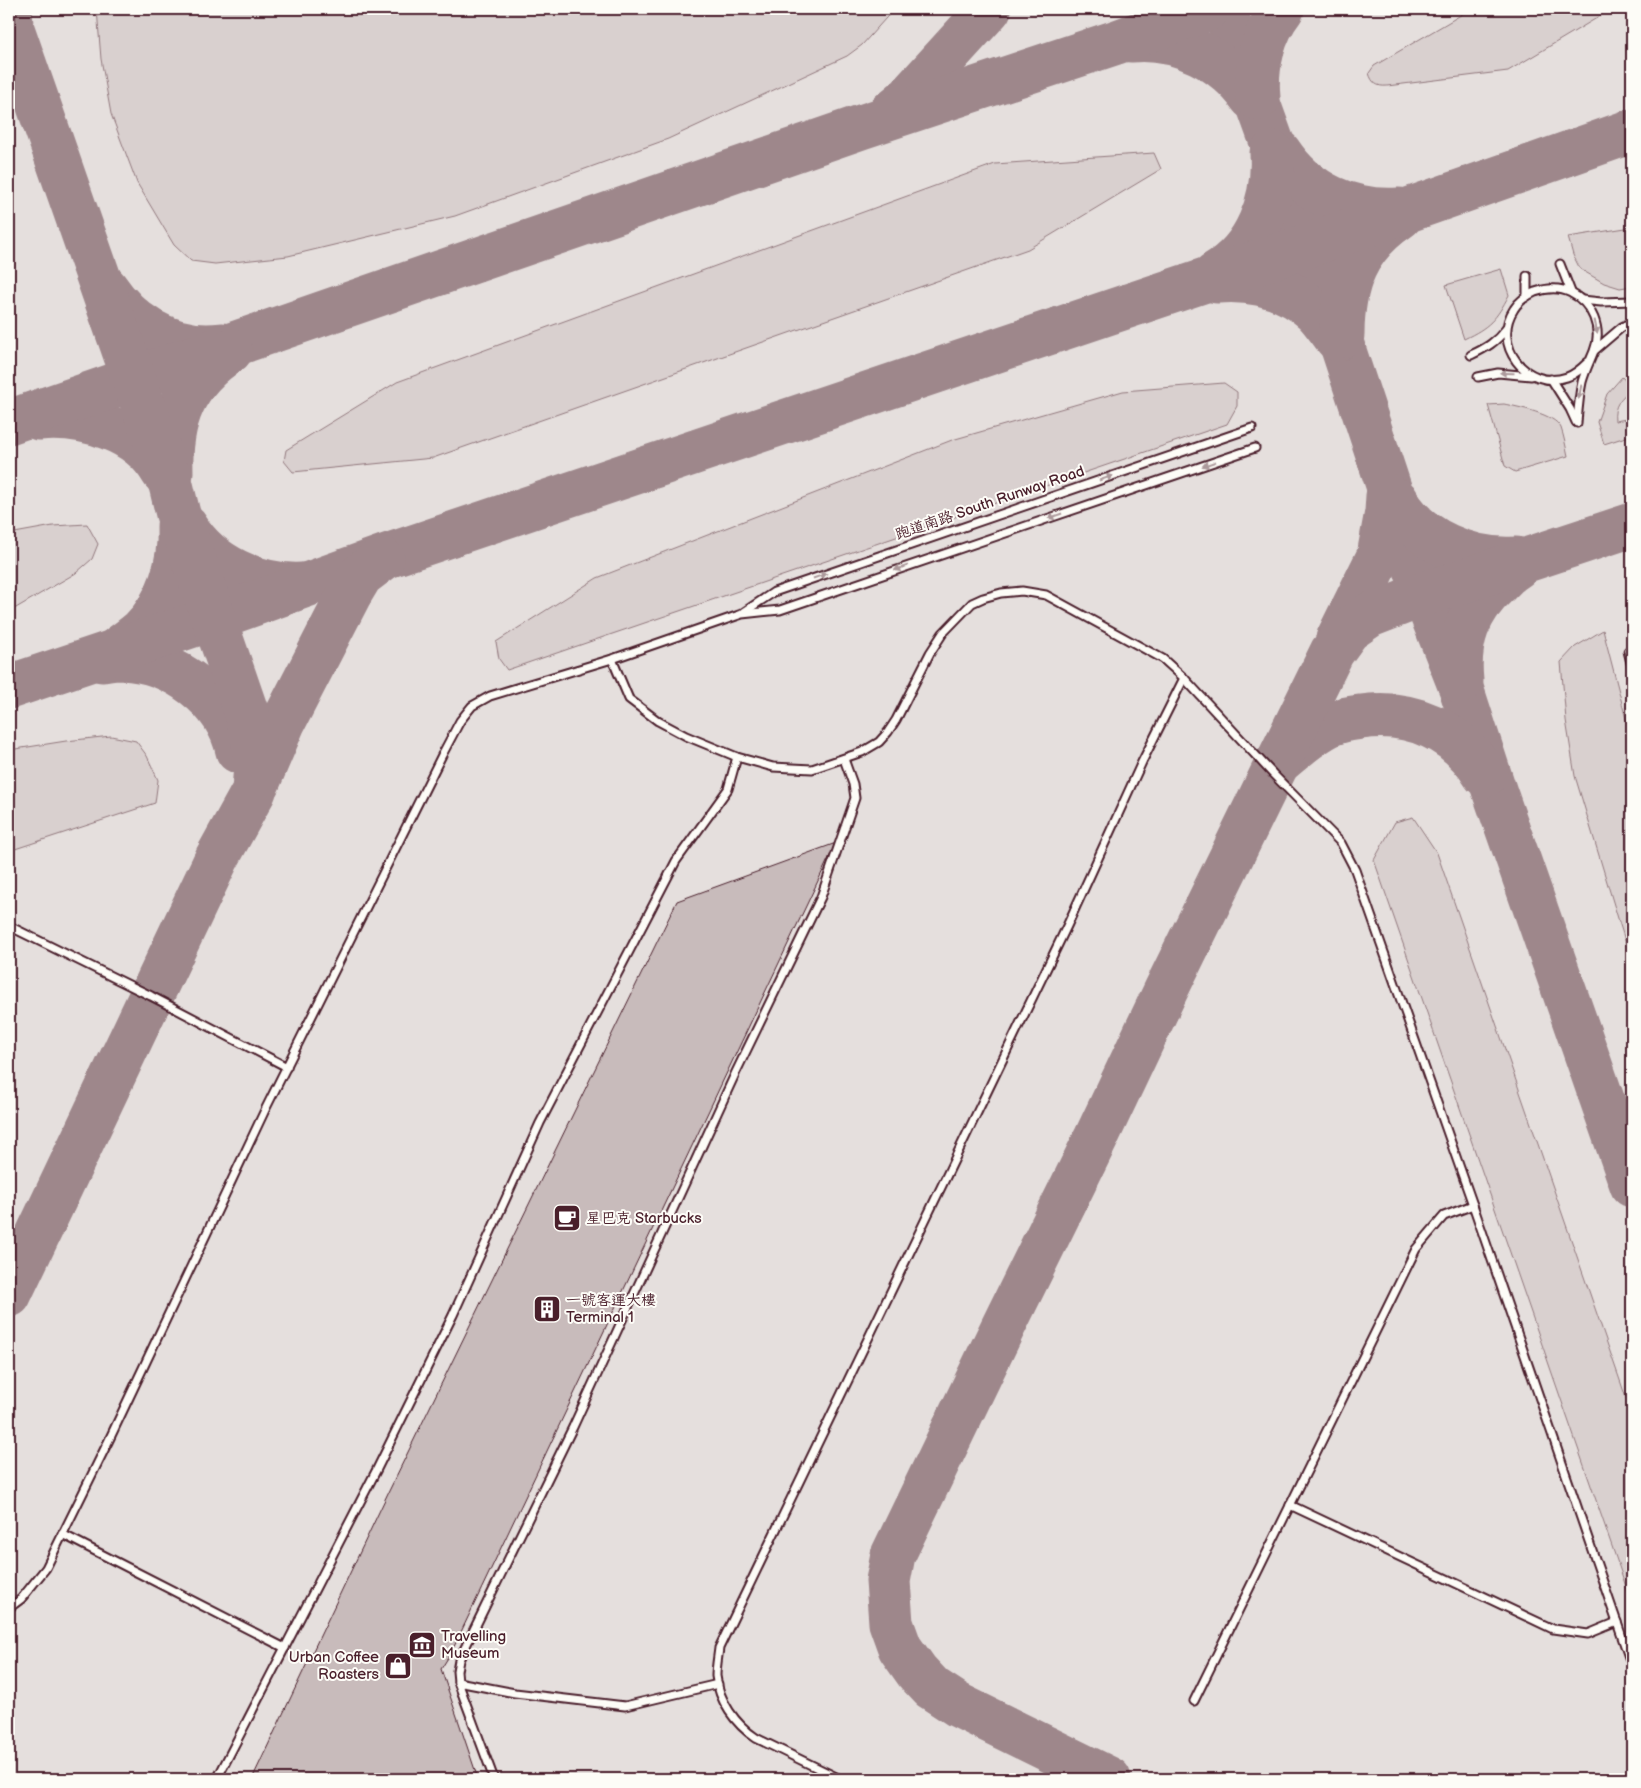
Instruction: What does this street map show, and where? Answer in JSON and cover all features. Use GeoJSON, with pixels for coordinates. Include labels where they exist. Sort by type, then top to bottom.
{"type":"FeatureCollection","features":[{"type":"Feature","properties":{"kind":"lane"},"geometry":{"type":"LineString","coordinates":[[1560,264],[1570,292]]}},
{"type":"Feature","properties":{"kind":"lane"},"geometry":{"type":"LineString","coordinates":[[1527,276],[1527,296]]}},
{"type":"Feature","properties":{"kind":"lane"},"geometry":{"type":"LineString","coordinates":[[1471,355],[1498,340],[1518,303],[1527,296],[1543,289],[1557,289],[1570,292],[1582,300],[1591,310],[1596,323],[1598,337],[1595,350],[1588,362],[1579,371],[1566,377],[1551,379],[1498,373],[1478,377]]}},
{"type":"Feature","properties":{"kind":"lane"},"geometry":{"type":"LineString","coordinates":[[1582,300],[1602,302],[1632,301]]}},
{"type":"Feature","properties":{"kind":"lane"},"geometry":{"type":"LineString","coordinates":[[1595,350],[1622,327],[1632,322]]}},
{"type":"Feature","properties":{"kind":"lane"},"geometry":{"type":"LineString","coordinates":[[1506,328],[1507,342],[1512,357],[1522,369],[1536,377]]}},
{"type":"Feature","properties":{"kind":"lane"},"geometry":{"type":"LineString","coordinates":[[1551,379],[1570,409],[1576,424],[1578,404],[1588,362]]}},
{"type":"Feature","properties":{"kind":"lane","name":"跑道南路 South Runway Road"},"geometry":{"type":"LineString","coordinates":[[742,614],[774,592],[1252,428]]}},
{"type":"Feature","properties":{"kind":"lane","name":"跑道南路 South Runway Road"},"geometry":{"type":"LineString","coordinates":[[9,1608],[21,1599],[46,1568],[287,1067],[460,721],[472,706],[490,696],[612,658],[742,614],[780,610],[1255,448]]}},
{"type":"Feature","properties":{"kind":"lane"},"geometry":{"type":"LineString","coordinates":[[612,658],[629,699],[658,721],[686,736],[737,757],[773,767],[792,769],[812,769],[862,752],[879,742],[888,732],[930,653],[943,633],[972,603],[1001,593],[1022,591],[1046,595],[1163,658],[1184,678],[1273,774],[1341,843],[1355,870],[1473,1204],[1632,1666]]}},
{"type":"Feature","properties":{"kind":"lane"},"geometry":{"type":"LineString","coordinates":[[1628,651],[1632,667]]}},
{"type":"Feature","properties":{"kind":"lane"},"geometry":{"type":"LineString","coordinates":[[840,1779],[756,1738],[743,1729],[725,1706],[718,1684],[716,1675],[719,1648],[1063,935],[1142,762],[1184,678]]}},
{"type":"Feature","properties":{"kind":"lane"},"geometry":{"type":"LineString","coordinates":[[217,1779],[377,1469],[453,1314],[540,1123],[676,861],[728,789],[737,757]]}},
{"type":"Feature","properties":{"kind":"lane"},"geometry":{"type":"LineString","coordinates":[[494,1779],[458,1682],[459,1660],[573,1427],[736,1072],[821,897],[855,798],[853,784],[844,759]]}},
{"type":"Feature","properties":{"kind":"lane"},"geometry":{"type":"LineString","coordinates":[[9,926],[151,996],[287,1067]]}},
{"type":"Feature","properties":{"kind":"lane"},"geometry":{"type":"LineString","coordinates":[[1194,1701],[1416,1249],[1444,1216],[1473,1204]]}},
{"type":"Feature","properties":{"kind":"lane"},"geometry":{"type":"LineString","coordinates":[[1290,1506],[1553,1629],[1588,1634],[1617,1622]]}},
{"type":"Feature","properties":{"kind":"lane"},"geometry":{"type":"LineString","coordinates":[[62,1534],[285,1648]]}},
{"type":"Feature","properties":{"kind":"lane"},"geometry":{"type":"LineString","coordinates":[[458,1682],[516,1693],[625,1706],[718,1684]]}},
{"type":"Feature","properties":{"kind":"shaded area"},"geometry":{"type":"Polygon","coordinates":[[[9,9],[1632,9],[1632,1779],[9,1779],[9,9]]]}},
{"type":"Feature","properties":{"kind":"shaded area"},"geometry":{"type":"Polygon","coordinates":[[[97,9],[894,9],[862,45],[847,56],[668,139],[455,216],[288,256],[215,264],[191,261],[174,245],[137,183],[111,114],[101,59],[97,9]]]}},
{"type":"Feature","properties":{"kind":"shaded area"},"geometry":{"type":"Polygon","coordinates":[[[1471,9],[1612,9],[1508,71],[1387,86],[1380,86],[1373,82],[1369,73],[1374,66],[1471,9]]]}},
{"type":"Feature","properties":{"kind":"shaded area"},"geometry":{"type":"Polygon","coordinates":[[[1154,153],[1161,169],[1028,249],[433,458],[293,472],[284,461],[286,450],[397,382],[995,164],[1154,153]]]}},
{"type":"Feature","properties":{"kind":"shaded area"},"geometry":{"type":"Polygon","coordinates":[[[1632,227],[1632,286],[1620,288],[1604,283],[1580,269],[1573,255],[1568,237],[1632,227]]]}},
{"type":"Feature","properties":{"kind":"shaded area"},"geometry":{"type":"Polygon","coordinates":[[[1501,269],[1509,295],[1491,322],[1480,331],[1464,339],[1446,285],[1501,269]]]}},
{"type":"Feature","properties":{"kind":"shaded area"},"geometry":{"type":"Polygon","coordinates":[[[1622,377],[1632,388],[1617,406],[1615,421],[1632,418],[1632,435],[1604,444],[1597,422],[1607,394],[1622,377]]]}},
{"type":"Feature","properties":{"kind":"shaded area"},"geometry":{"type":"Polygon","coordinates":[[[1224,383],[1237,392],[1237,406],[1227,424],[507,670],[499,659],[496,642],[597,578],[952,440],[1123,391],[1224,383]]]}},
{"type":"Feature","properties":{"kind":"shaded area"},"geometry":{"type":"Polygon","coordinates":[[[1504,404],[1536,412],[1557,423],[1561,428],[1568,456],[1515,472],[1505,466],[1488,405],[1504,404]]]}},
{"type":"Feature","properties":{"kind":"shaded area"},"geometry":{"type":"Polygon","coordinates":[[[87,524],[98,544],[92,559],[76,573],[9,612],[9,534],[53,526],[87,524]]]}},
{"type":"Feature","properties":{"kind":"shaded area"},"geometry":{"type":"Polygon","coordinates":[[[1603,630],[1632,742],[1632,962],[1575,776],[1566,720],[1561,662],[1575,647],[1603,630]]]}},
{"type":"Feature","properties":{"kind":"shaded area"},"geometry":{"type":"Polygon","coordinates":[[[111,736],[136,741],[147,756],[158,780],[155,803],[9,851],[9,750],[111,736]]]}},
{"type":"Feature","properties":{"kind":"shaded area"},"geometry":{"type":"Polygon","coordinates":[[[1413,817],[1437,853],[1632,1415],[1632,1604],[1374,860],[1395,822],[1413,817]]]}},
{"type":"Feature","properties":{"kind":"building","name":"一號客運大樓 Terminal 1"},"geometry":{"type":"Polygon","coordinates":[[[836,843],[451,1653],[441,1669],[478,1779],[252,1779],[389,1491],[677,901],[836,843]]]}},
{"type":"Feature","properties":{"kind":"taxiway"},"geometry":{"type":"LineString","coordinates":[[9,1295],[217,858],[254,791],[256,765],[249,720],[178,514],[171,485],[11,26],[10,9]]}},
{"type":"Feature","properties":{"kind":"taxiway"},"geometry":{"type":"LineString","coordinates":[[890,113],[907,99],[989,9]]}},
{"type":"Feature","properties":{"kind":"taxiway"},"geometry":{"type":"LineString","coordinates":[[9,422],[861,127],[1117,42],[1207,9]]}},
{"type":"Feature","properties":{"kind":"taxiway"},"geometry":{"type":"LineString","coordinates":[[1224,9],[1309,245],[1424,594],[1461,688],[1495,793],[1632,1185]]}},
{"type":"Feature","properties":{"kind":"taxiway"},"geometry":{"type":"LineString","coordinates":[[1258,98],[1258,74],[1262,51],[1275,18],[1282,9]]}},
{"type":"Feature","properties":{"kind":"taxiway"},"geometry":{"type":"LineString","coordinates":[[1131,40],[1167,42],[1199,53],[1214,61],[1228,72],[1252,98]]}},
{"type":"Feature","properties":{"kind":"taxiway"},"geometry":{"type":"LineString","coordinates":[[9,687],[214,618],[384,557],[1309,245],[1632,131]]}},
{"type":"Feature","properties":{"kind":"taxiway"},"geometry":{"type":"LineString","coordinates":[[1279,152],[1290,167],[1303,179],[1316,190],[1331,198],[1364,208],[1399,210]]}},
{"type":"Feature","properties":{"kind":"taxiway"},"geometry":{"type":"LineString","coordinates":[[1215,274],[1230,264],[1242,252],[1260,222],[1270,188],[1272,153]]}},
{"type":"Feature","properties":{"kind":"taxiway"},"geometry":{"type":"LineString","coordinates":[[1342,335],[1345,299],[1354,268],[1372,241],[1400,217]]}},
{"type":"Feature","properties":{"kind":"taxiway"},"geometry":{"type":"LineString","coordinates":[[1217,281],[1230,280],[1256,283],[1293,295],[1315,311],[1337,339]]}},
{"type":"Feature","properties":{"kind":"taxiway"},"geometry":{"type":"LineString","coordinates":[[105,287],[128,314],[155,334],[186,344],[203,346],[222,345]]}},
{"type":"Feature","properties":{"kind":"taxiway"},"geometry":{"type":"LineString","coordinates":[[171,473],[173,436],[182,403],[201,375],[230,351]]}},
{"type":"Feature","properties":{"kind":"taxiway"},"geometry":{"type":"LineString","coordinates":[[39,418],[56,417],[92,422],[126,435],[153,457],[163,472]]}},
{"type":"Feature","properties":{"kind":"taxiway"},"geometry":{"type":"LineString","coordinates":[[1338,639],[1379,556],[1388,496]]}},
{"type":"Feature","properties":{"kind":"taxiway"},"geometry":{"type":"LineString","coordinates":[[1396,500],[1418,527],[1447,546],[1481,557],[1516,559]]}},
{"type":"Feature","properties":{"kind":"taxiway"},"geometry":{"type":"LineString","coordinates":[[1109,1779],[958,1705],[932,1688],[917,1672],[900,1648],[891,1623],[888,1581],[893,1555],[1166,990],[1332,652],[1348,630],[1370,615],[1424,594],[1632,525]]}},
{"type":"Feature","properties":{"kind":"taxiway"},"geometry":{"type":"LineString","coordinates":[[120,647],[142,630],[159,608],[166,595],[178,554],[179,526]]}},
{"type":"Feature","properties":{"kind":"taxiway"},"geometry":{"type":"LineString","coordinates":[[186,527],[208,553],[236,571],[268,582],[302,585]]}},
{"type":"Feature","properties":{"kind":"taxiway"},"geometry":{"type":"LineString","coordinates":[[258,782],[283,723],[349,595],[361,575],[382,559]]}},
{"type":"Feature","properties":{"kind":"taxiway"},"geometry":{"type":"LineString","coordinates":[[1461,681],[1460,666],[1463,640],[1472,616],[1487,594],[1509,572],[1518,566]]}},
{"type":"Feature","properties":{"kind":"taxiway"},"geometry":{"type":"LineString","coordinates":[[102,660],[114,658],[141,660],[161,666],[179,675],[210,699],[223,715],[232,732],[238,751]]}},
{"type":"Feature","properties":{"kind":"taxiway"},"geometry":{"type":"LineString","coordinates":[[1281,760],[1311,736],[1334,723],[1361,717],[1398,717],[1432,726],[1447,735],[1474,759],[1485,775]]}},
{"type":"Feature","properties":{"kind":"place","name":"星巴克 Starbucks"},"geometry":{"type":"Point","coordinates":[567,1218]}},
{"type":"Feature","properties":{"kind":"place","name":"一號客運大樓 Terminal 1"},"geometry":{"type":"Point","coordinates":[547,1309]}},
{"type":"Feature","properties":{"kind":"place","name":"Travelling Museum"},"geometry":{"type":"Point","coordinates":[422,1645]}},
{"type":"Feature","properties":{"kind":"place","name":"Urban Coffee Roasters"},"geometry":{"type":"Point","coordinates":[398,1666]}}]}
